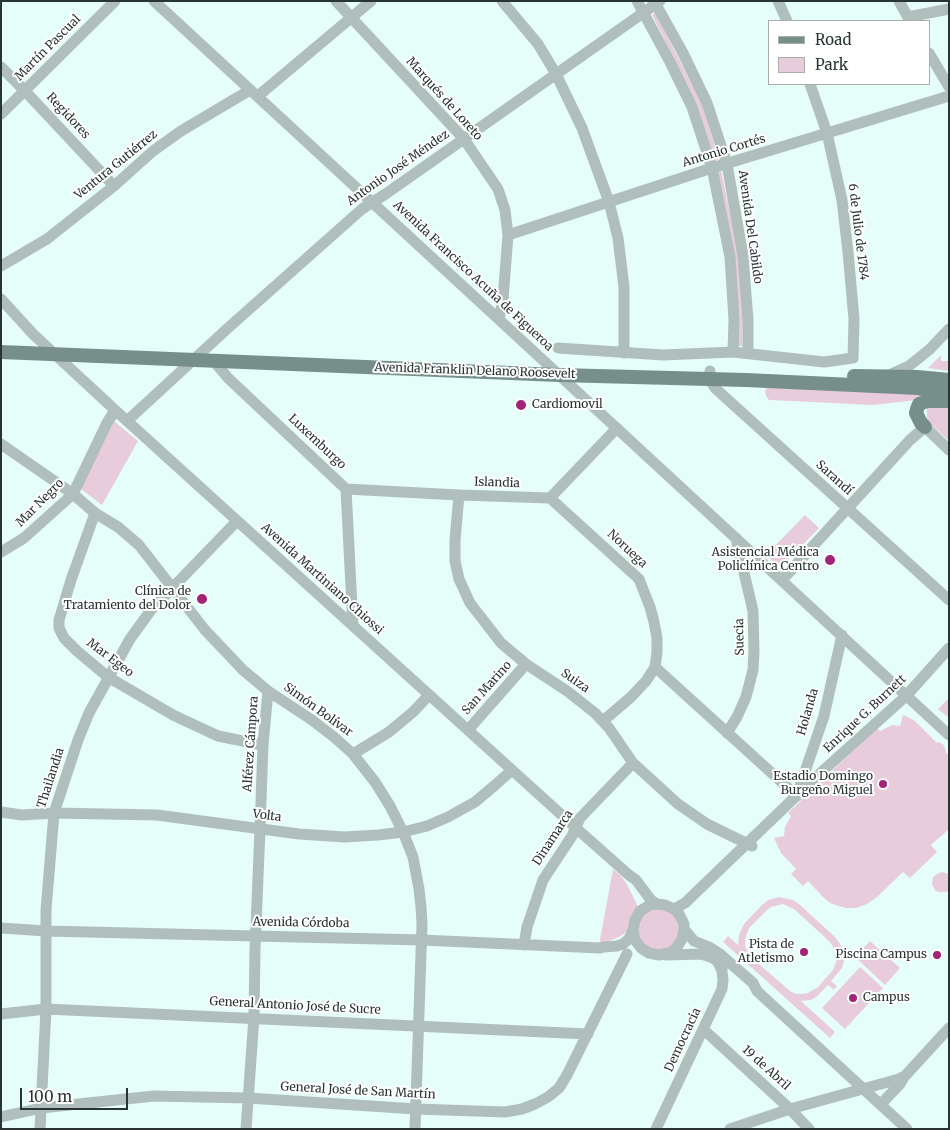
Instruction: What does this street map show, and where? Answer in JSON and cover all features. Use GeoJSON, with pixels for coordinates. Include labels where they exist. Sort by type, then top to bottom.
{"type":"FeatureCollection","features":[{"type":"Feature","properties":{"kind":"main road","name":"Avenida Franklin Delano Roosevelt"},"geometry":{"type":"LineString","coordinates":[[1,342],[49,349],[204,356],[554,370],[750,376],[917,377],[949,380]]}},
{"type":"Feature","properties":{"kind":"main road","name":"Avenida Franklin Delano Roosevelt"},"geometry":{"type":"LineString","coordinates":[[1,352],[49,349]]}},
{"type":"Feature","properties":{"kind":"main road","name":"Avenida Franklin Delano Roosevelt"},"geometry":{"type":"LineString","coordinates":[[750,376],[918,388],[949,392]]}},
{"type":"Feature","properties":{"kind":"main road"},"geometry":{"type":"LineString","coordinates":[[925,427],[917,417],[916,413],[919,404],[949,401]]}},
{"type":"Feature","properties":{"kind":"street","name":"Martín Pascual"},"geometry":{"type":"LineString","coordinates":[[1,114],[115,1]]}},
{"type":"Feature","properties":{"kind":"street","name":"Avenida Francisco Acuña de Figueroa"},"geometry":{"type":"LineString","coordinates":[[154,1],[949,735]]}},
{"type":"Feature","properties":{"kind":"street","name":"Marqués de Loreto"},"geometry":{"type":"LineString","coordinates":[[336,1],[464,139],[498,189],[505,210],[508,235],[503,299],[499,319]]}},
{"type":"Feature","properties":{"kind":"street","name":"Ventura Gutiérrez"},"geometry":{"type":"LineString","coordinates":[[1,266],[47,238],[114,186],[153,151],[181,131],[254,93],[371,1]]}},
{"type":"Feature","properties":{"kind":"street"},"geometry":{"type":"LineString","coordinates":[[502,1],[538,44],[556,74],[582,128],[609,202],[618,238],[624,287],[624,353]]}},
{"type":"Feature","properties":{"kind":"street","name":"Avenida Del Cabildo"},"geometry":{"type":"LineString","coordinates":[[637,1],[692,107],[712,168],[730,257],[734,320],[733,352]]}},
{"type":"Feature","properties":{"kind":"street"},"geometry":{"type":"LineString","coordinates":[[778,1],[787,20]]}},
{"type":"Feature","properties":{"kind":"street"},"geometry":{"type":"LineString","coordinates":[[899,1],[909,19],[949,9]]}},
{"type":"Feature","properties":{"kind":"street","name":"Antonio José Méndez"},"geometry":{"type":"LineString","coordinates":[[127,421],[204,356],[354,216],[656,2]]}},
{"type":"Feature","properties":{"kind":"street","name":"Avenida Del Cabildo"},"geometry":{"type":"LineString","coordinates":[[656,2],[708,102],[727,164],[743,256],[748,320],[748,354]]}},
{"type":"Feature","properties":{"kind":"street"},"geometry":{"type":"LineString","coordinates":[[930,55],[949,87]]}},
{"type":"Feature","properties":{"kind":"street","name":"Regidores"},"geometry":{"type":"LineString","coordinates":[[1,66],[114,186]]}},
{"type":"Feature","properties":{"kind":"street","name":"6 de Julio de 1784"},"geometry":{"type":"LineString","coordinates":[[810,85],[827,134],[842,200],[854,319],[853,358]]}},
{"type":"Feature","properties":{"kind":"street","name":"Antonio Cortés"},"geometry":{"type":"LineString","coordinates":[[508,235],[712,168],[949,96]]}},
{"type":"Feature","properties":{"kind":"street","name":"Avenida Martiniano Chiossi"},"geometry":{"type":"LineString","coordinates":[[1,299],[49,349],[115,410],[576,828],[636,880],[648,896],[657,904]]}},
{"type":"Feature","properties":{"kind":"street"},"geometry":{"type":"LineString","coordinates":[[885,377],[909,366],[930,349],[949,329]]}},
{"type":"Feature","properties":{"kind":"street","name":"Avenida Franklin Delano Roosevelt"},"geometry":{"type":"LineString","coordinates":[[558,348],[663,355],[733,352],[824,362],[853,358]]}},
{"type":"Feature","properties":{"kind":"street","name":"Luxemburgo"},"geometry":{"type":"LineString","coordinates":[[204,356],[346,489],[353,626]]}},
{"type":"Feature","properties":{"kind":"street","name":"Sarandí"},"geometry":{"type":"LineString","coordinates":[[710,375],[716,389],[949,600]]}},
{"type":"Feature","properties":{"kind":"street","name":"Mar Negro"},"geometry":{"type":"LineString","coordinates":[[1,552],[24,538],[72,494],[115,410]]}},
{"type":"Feature","properties":{"kind":"street"},"geometry":{"type":"LineString","coordinates":[[782,580],[910,440],[925,427],[949,450]]}},
{"type":"Feature","properties":{"kind":"street"},"geometry":{"type":"LineString","coordinates":[[550,498],[617,428]]}},
{"type":"Feature","properties":{"kind":"street","name":"Simón Bolívar"},"geometry":{"type":"LineString","coordinates":[[1,444],[118,527],[139,545],[206,630],[243,670],[327,731],[354,754],[390,806],[403,832],[412,857],[419,889],[422,916],[415,1129]]}},
{"type":"Feature","properties":{"kind":"street","name":"Islandia"},"geometry":{"type":"LineString","coordinates":[[346,489],[550,498]]}},
{"type":"Feature","properties":{"kind":"street","name":"Suiza"},"geometry":{"type":"LineString","coordinates":[[459,495],[455,540],[455,561],[459,579],[470,603],[501,643],[526,664],[567,691],[595,713],[609,728],[633,763],[678,804],[707,824],[749,845]]}},
{"type":"Feature","properties":{"kind":"street","name":"Noruega"},"geometry":{"type":"LineString","coordinates":[[550,498],[638,578],[650,607],[657,638],[656,667]]}},
{"type":"Feature","properties":{"kind":"street","name":"Mar Egeo"},"geometry":{"type":"LineString","coordinates":[[96,513],[71,580],[59,620],[59,628],[64,638],[108,677],[172,715],[218,736],[263,745]]}},
{"type":"Feature","properties":{"kind":"street","name":"Thailandia"},"geometry":{"type":"LineString","coordinates":[[40,1129],[46,1009],[46,910],[54,813],[89,713],[130,639],[151,610],[172,586],[237,521]]}},
{"type":"Feature","properties":{"kind":"street","name":"Suecia"},"geometry":{"type":"LineString","coordinates":[[727,733],[746,697],[753,670],[754,650],[753,611],[736,538]]}},
{"type":"Feature","properties":{"kind":"street","name":"Holanda"},"geometry":{"type":"LineString","coordinates":[[797,796],[824,716],[842,635]]}},
{"type":"Feature","properties":{"kind":"street","name":"Enrique G. Burnett"},"geometry":{"type":"LineString","coordinates":[[674,909],[685,903],[795,804],[797,796],[906,696],[949,648]]}},
{"type":"Feature","properties":{"kind":"street","name":"San Marino"},"geometry":{"type":"LineString","coordinates":[[468,730],[526,664]]}},
{"type":"Feature","properties":{"kind":"street"},"geometry":{"type":"LineString","coordinates":[[603,722],[631,697],[656,667],[797,796]]}},
{"type":"Feature","properties":{"kind":"street","name":"Alférez Cámpora"},"geometry":{"type":"LineString","coordinates":[[246,1129],[254,1018],[255,936],[263,745],[268,690]]}},
{"type":"Feature","properties":{"kind":"street"},"geometry":{"type":"LineString","coordinates":[[354,754],[389,732],[413,712],[429,695]]}},
{"type":"Feature","properties":{"kind":"street","name":"Dinamarca"},"geometry":{"type":"LineString","coordinates":[[524,945],[527,927],[543,880],[556,857],[572,836],[580,818],[633,763]]}},
{"type":"Feature","properties":{"kind":"street","name":"Volta"},"geometry":{"type":"LineString","coordinates":[[1,812],[22,815],[54,813],[157,815],[299,834],[345,837],[403,832],[427,826],[475,802],[512,770]]}},
{"type":"Feature","properties":{"kind":"street"},"geometry":{"type":"LineString","coordinates":[[805,770],[811,777],[816,777]]}},
{"type":"Feature","properties":{"kind":"street","name":"Enrique G. Burnett"},"geometry":{"type":"LineString","coordinates":[[683,924],[687,907],[749,845]]}},
{"type":"Feature","properties":{"kind":"street","name":"Avenida Martiniano Chiossi"},"geometry":{"type":"LineString","coordinates":[[629,875],[641,904],[640,911]]}},
{"type":"Feature","properties":{"kind":"street"},"geometry":{"type":"LineString","coordinates":[[756,991],[753,983],[720,954],[694,941],[674,909],[657,904],[650,905],[640,911],[635,920],[633,930],[637,944],[644,951],[654,954],[708,955],[749,988],[756,991],[907,1129]]}},
{"type":"Feature","properties":{"kind":"street"},"geometry":{"type":"LineString","coordinates":[[654,954],[669,953],[677,947],[682,939],[683,924]]}},
{"type":"Feature","properties":{"kind":"street","name":"Avenida Córdoba"},"geometry":{"type":"LineString","coordinates":[[1,928],[46,931],[422,940],[600,948],[623,944],[629,939],[633,930]]}},
{"type":"Feature","properties":{"kind":"street","name":"Avenida Córdoba"},"geometry":{"type":"LineString","coordinates":[[600,948],[627,954],[654,954]]}},
{"type":"Feature","properties":{"kind":"street","name":"General José de San Martín"},"geometry":{"type":"LineString","coordinates":[[1,1117],[41,1108],[154,1096],[248,1098],[416,1109],[505,1112],[522,1109],[548,1097],[558,1088],[567,1075],[627,954]]}},
{"type":"Feature","properties":{"kind":"street","name":"Democracia"},"geometry":{"type":"LineString","coordinates":[[656,1129],[722,989],[722,971],[718,962]]}},
{"type":"Feature","properties":{"kind":"street","name":"General Antonio José de Sucre"},"geometry":{"type":"LineString","coordinates":[[1,1014],[46,1009],[588,1034]]}},
{"type":"Feature","properties":{"kind":"street"},"geometry":{"type":"LineString","coordinates":[[881,1104],[949,1028]]}},
{"type":"Feature","properties":{"kind":"street","name":"19 de Abril"},"geometry":{"type":"LineString","coordinates":[[703,1029],[790,1109],[808,1129]]}},
{"type":"Feature","properties":{"kind":"street"},"geometry":{"type":"LineString","coordinates":[[838,1095],[844,1090],[846,1085],[843,1070]]}},
{"type":"Feature","properties":{"kind":"street"},"geometry":{"type":"LineString","coordinates":[[731,1129],[907,1073]]}},
{"type":"Feature","properties":{"kind":"green space"},"geometry":{"type":"Polygon","coordinates":[[[655,13],[702,103],[719,160],[715,161],[697,105],[652,15],[655,13]]]}},
{"type":"Feature","properties":{"kind":"green space"},"geometry":{"type":"Polygon","coordinates":[[[721,170],[739,257],[743,318],[742,346],[737,346],[717,171],[721,170]]]}},
{"type":"Feature","properties":{"kind":"green space"},"geometry":{"type":"Polygon","coordinates":[[[941,355],[941,361],[949,361],[949,371],[928,368],[941,355]]]}},
{"type":"Feature","properties":{"kind":"green space"},"geometry":{"type":"Polygon","coordinates":[[[767,387],[939,395],[909,401],[872,405],[769,400],[765,391],[767,387]]]}},
{"type":"Feature","properties":{"kind":"green space"},"geometry":{"type":"Polygon","coordinates":[[[949,405],[949,441],[927,421],[927,407],[949,405]]]}},
{"type":"Feature","properties":{"kind":"green space"},"geometry":{"type":"Polygon","coordinates":[[[114,421],[138,441],[102,505],[81,489],[114,421]]]}},
{"type":"Feature","properties":{"kind":"green space"},"geometry":{"type":"Polygon","coordinates":[[[805,515],[819,528],[780,568],[766,555],[805,515]]]}},
{"type":"Feature","properties":{"kind":"green space"},"geometry":{"type":"Polygon","coordinates":[[[949,698],[949,718],[938,709],[949,698]]]}},
{"type":"Feature","properties":{"kind":"green space","name":"Estadio Domingo Burgeño Miguel"},"geometry":{"type":"Polygon","coordinates":[[[903,715],[915,721],[937,743],[943,744],[949,756],[949,829],[931,845],[937,852],[910,878],[903,872],[867,904],[856,908],[838,906],[830,903],[808,881],[803,886],[791,874],[796,869],[781,853],[774,838],[784,836],[785,827],[791,816],[788,813],[877,728],[880,731],[892,725],[900,726],[903,715]]]}},
{"type":"Feature","properties":{"kind":"green space"},"geometry":{"type":"Polygon","coordinates":[[[613,869],[627,884],[638,907],[630,927],[625,933],[599,945],[613,869]]]}},
{"type":"Feature","properties":{"kind":"green space"},"geometry":{"type":"Polygon","coordinates":[[[942,872],[949,874],[949,891],[938,892],[932,884],[933,877],[942,872]]]}},
{"type":"Feature","properties":{"kind":"green space"},"geometry":{"type":"Polygon","coordinates":[[[779,897],[793,900],[835,937],[842,947],[844,961],[842,968],[831,981],[837,986],[834,990],[828,985],[811,1000],[801,1001],[835,1032],[830,1038],[723,942],[728,936],[738,945],[739,935],[744,924],[768,900],[779,897]],[[783,904],[771,907],[750,927],[745,939],[745,946],[751,957],[790,991],[802,994],[818,987],[833,970],[837,959],[835,950],[830,942],[794,909],[783,904]]]}},
{"type":"Feature","properties":{"kind":"green space"},"geometry":{"type":"Polygon","coordinates":[[[657,904],[682,919],[673,951],[641,948],[635,920],[657,904]]]}},
{"type":"Feature","properties":{"kind":"green space"},"geometry":{"type":"Polygon","coordinates":[[[870,941],[900,968],[885,985],[855,957],[870,941]]]}},
{"type":"Feature","properties":{"kind":"green space","name":"Campus"},"geometry":{"type":"Polygon","coordinates":[[[860,967],[883,988],[845,1029],[822,1008],[860,967]]]}},
{"type":"Feature","properties":{"kind":"place","name":"Cardiomovil"},"geometry":{"type":"Point","coordinates":[521,405]}},
{"type":"Feature","properties":{"kind":"place","name":"Asistencial Médica Policlínica Centro"},"geometry":{"type":"Point","coordinates":[830,560]}},
{"type":"Feature","properties":{"kind":"place","name":"Clínica de Tratamiento del Dolor"},"geometry":{"type":"Point","coordinates":[202,599]}},
{"type":"Feature","properties":{"kind":"place","name":"Estadio Domingo Burgeño Miguel"},"geometry":{"type":"Point","coordinates":[883,784]}},
{"type":"Feature","properties":{"kind":"place","name":"Pista de Atletismo"},"geometry":{"type":"Point","coordinates":[804,952]}},
{"type":"Feature","properties":{"kind":"place","name":"Piscina Campus"},"geometry":{"type":"Point","coordinates":[937,955]}},
{"type":"Feature","properties":{"kind":"place","name":"Campus"},"geometry":{"type":"Point","coordinates":[853,998]}}]}
